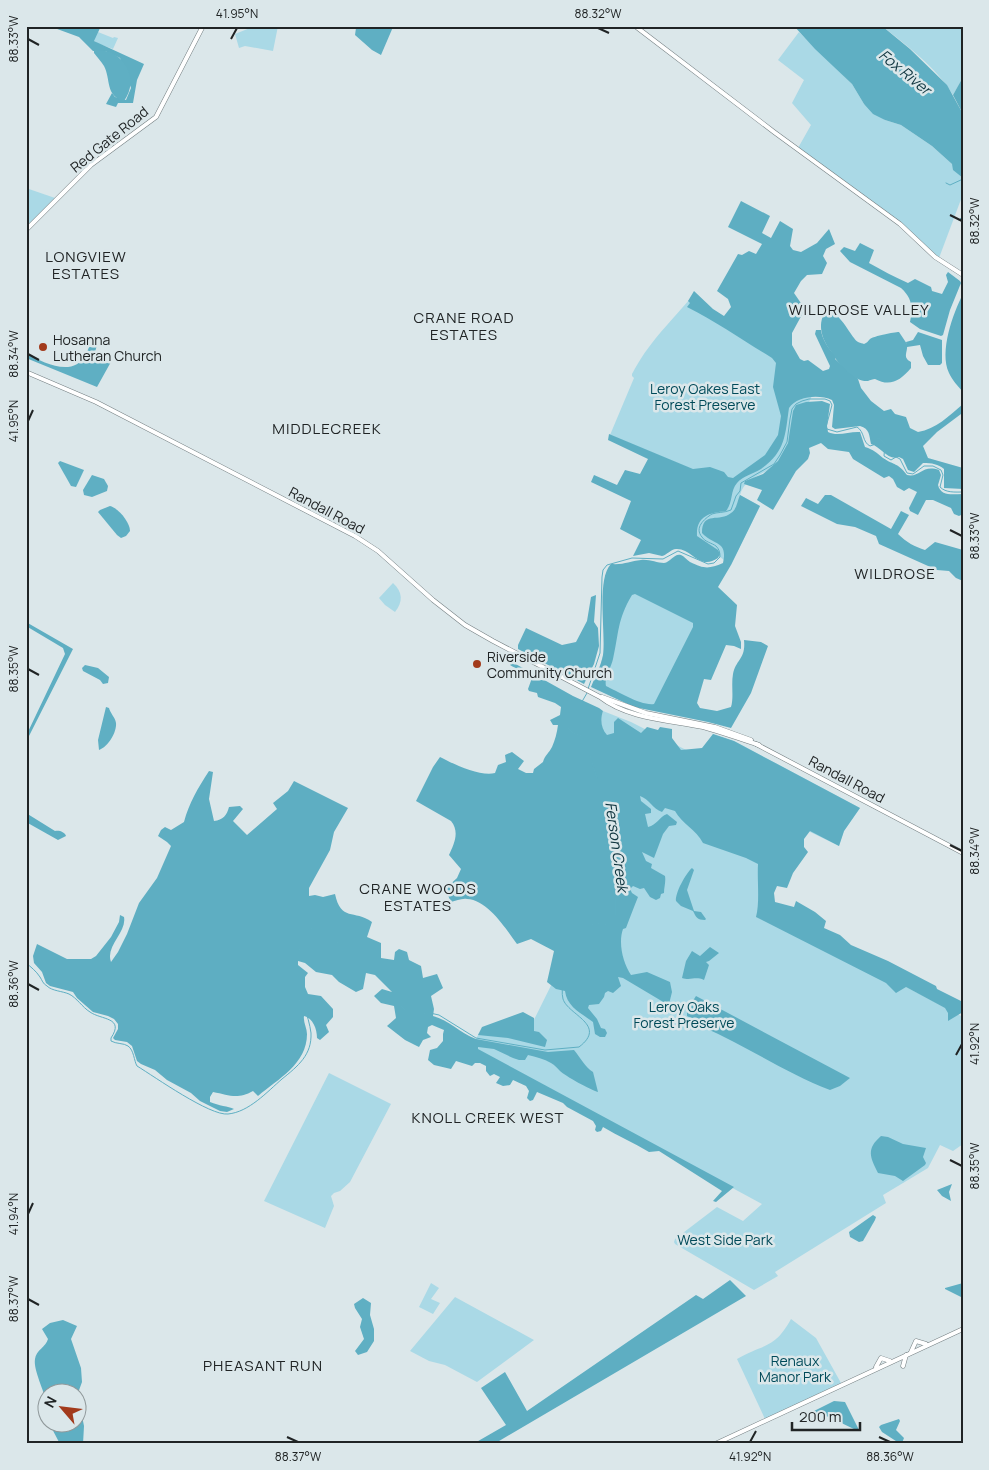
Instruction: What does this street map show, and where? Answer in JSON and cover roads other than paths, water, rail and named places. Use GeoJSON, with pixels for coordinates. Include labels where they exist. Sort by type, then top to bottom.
{"type":"FeatureCollection","features":[{"type":"Feature","properties":{"kind":"main road","name":"Red Gate Road"},"geometry":{"type":"LineString","coordinates":[[26,230],[91,165],[156,117],[203,26]]}},
{"type":"Feature","properties":{"kind":"main road"},"geometry":{"type":"LineString","coordinates":[[635,26],[774,132],[894,219],[935,257],[963,275]]}},
{"type":"Feature","properties":{"kind":"main road","name":"Randall Road"},"geometry":{"type":"LineString","coordinates":[[26,372],[96,402],[355,536],[378,551],[433,600],[466,625],[493,642],[600,697],[646,713],[720,728],[741,735],[963,853]]}},
{"type":"Feature","properties":{"kind":"main road"},"geometry":{"type":"LineString","coordinates":[[715,1444],[963,1329]]}},
{"type":"Feature","properties":{"kind":"main road"},"geometry":{"type":"LineString","coordinates":[[874,1369],[881,1358],[894,1360],[904,1366],[908,1354],[916,1342],[929,1344]]}},
{"type":"Feature","properties":{"kind":"water"},"geometry":{"type":"Polygon","coordinates":[[[360,26],[393,27],[381,55],[372,50],[355,35],[356,28],[360,26]]]}},
{"type":"Feature","properties":{"kind":"water","name":"Fox River"},"geometry":{"type":"Polygon","coordinates":[[[794,26],[882,26],[910,49],[947,85],[963,114],[963,178],[953,170],[952,164],[932,146],[901,125],[873,114],[864,104],[852,84],[794,26]]]}},
{"type":"Feature","properties":{"kind":"water"},"geometry":{"type":"Polygon","coordinates":[[[94,50],[113,54],[121,59],[126,66],[130,74],[131,83],[124,101],[118,99],[111,91],[104,66],[94,53],[94,50]]]}},
{"type":"Feature","properties":{"kind":"water"},"geometry":{"type":"Polygon","coordinates":[[[826,311],[835,314],[855,339],[864,344],[870,339],[899,332],[907,344],[906,356],[911,362],[911,368],[899,379],[890,382],[875,379],[863,381],[854,377],[838,362],[824,341],[821,322],[826,311]]]}},
{"type":"Feature","properties":{"kind":"water"},"geometry":{"type":"Polygon","coordinates":[[[97,338],[98,342],[95,352],[112,360],[97,387],[26,358],[26,354],[49,364],[66,367],[74,366],[80,362],[91,343],[97,338]]]}},
{"type":"Feature","properties":{"kind":"water"},"geometry":{"type":"Polygon","coordinates":[[[60,461],[84,470],[76,487],[71,486],[58,463],[60,461]]]}},
{"type":"Feature","properties":{"kind":"water"},"geometry":{"type":"Polygon","coordinates":[[[92,475],[104,479],[108,486],[107,491],[92,497],[84,495],[83,490],[92,475]]]}},
{"type":"Feature","properties":{"kind":"water"},"geometry":{"type":"Polygon","coordinates":[[[110,506],[120,512],[126,520],[130,531],[126,536],[121,538],[117,535],[98,512],[110,506]]]}},
{"type":"Feature","properties":{"kind":"water"},"geometry":{"type":"Polygon","coordinates":[[[85,665],[98,668],[109,677],[108,683],[103,684],[100,680],[83,671],[82,668],[85,665]]]}},
{"type":"Feature","properties":{"kind":"water"},"geometry":{"type":"Polygon","coordinates":[[[106,707],[109,708],[115,719],[116,727],[109,743],[99,750],[98,740],[106,707]]]}},
{"type":"Feature","properties":{"kind":"water"},"geometry":{"type":"Polygon","coordinates":[[[692,868],[694,870],[687,890],[694,911],[701,912],[705,920],[698,919],[693,911],[681,906],[676,901],[681,883],[692,868]]]}},
{"type":"Feature","properties":{"kind":"water"},"geometry":{"type":"Polygon","coordinates":[[[881,1136],[903,1144],[926,1148],[923,1157],[925,1165],[903,1181],[895,1176],[878,1173],[871,1158],[871,1149],[881,1136]]]}},
{"type":"Feature","properties":{"kind":"water"},"geometry":{"type":"Polygon","coordinates":[[[952,1184],[949,1192],[951,1201],[942,1196],[937,1190],[952,1184]]]}},
{"type":"Feature","properties":{"kind":"water"},"geometry":{"type":"Polygon","coordinates":[[[873,1215],[876,1217],[875,1220],[863,1241],[859,1242],[850,1237],[849,1232],[873,1215]]]}},
{"type":"Feature","properties":{"kind":"water"},"geometry":{"type":"Polygon","coordinates":[[[963,1283],[963,1298],[945,1289],[945,1288],[963,1283]]]}},
{"type":"Feature","properties":{"kind":"water"},"geometry":{"type":"Polygon","coordinates":[[[363,1298],[371,1303],[370,1315],[374,1329],[374,1341],[367,1352],[358,1355],[355,1351],[364,1339],[360,1327],[362,1319],[354,1304],[363,1298]]]}},
{"type":"Feature","properties":{"kind":"water"},"geometry":{"type":"Polygon","coordinates":[[[63,1320],[77,1326],[71,1339],[81,1368],[82,1382],[40,1382],[35,1359],[37,1353],[48,1339],[42,1329],[50,1323],[63,1320]]]}},
{"type":"Feature","properties":{"kind":"water"},"geometry":{"type":"Polygon","coordinates":[[[834,1401],[845,1402],[858,1431],[829,1417],[812,1412],[834,1401]]]}},
{"type":"Feature","properties":{"kind":"water"},"geometry":{"type":"Polygon","coordinates":[[[899,1419],[896,1430],[904,1438],[902,1443],[882,1432],[879,1427],[899,1419]]]}},
{"type":"Feature","properties":{"kind":"water"},"geometry":{"type":"Polygon","coordinates":[[[54,1432],[84,1432],[83,1444],[60,1444],[54,1432]]]}},
{"type":"Feature","properties":{"kind":"waterway"},"geometry":{"type":"LineString","coordinates":[[946,183],[950,185],[963,179]]}},
{"type":"Feature","properties":{"kind":"waterway"},"geometry":{"type":"LineString","coordinates":[[959,220],[963,216]]}},
{"type":"Feature","properties":{"kind":"waterway","name":"Ferson Creek"},"geometry":{"type":"LineString","coordinates":[[588,689],[600,653],[603,570],[607,565],[632,558],[663,559],[678,551],[708,564],[714,563],[720,557],[719,551],[716,546],[703,539],[699,530],[701,524],[712,514],[731,510],[740,491],[741,483],[774,464],[787,442],[792,409],[796,404],[809,399],[825,399],[830,401],[832,405],[827,429],[837,432],[857,427],[870,446],[876,444],[877,438],[879,438],[885,444],[884,456],[891,460],[896,457],[900,459],[907,473],[913,474],[924,466],[933,466],[941,470],[943,475],[940,487],[942,489],[963,492]]}},
{"type":"Feature","properties":{"kind":"waterway","name":"Ferson Creek"},"geometry":{"type":"LineString","coordinates":[[26,963],[49,988],[69,994],[90,1012],[110,1020],[115,1026],[111,1041],[130,1048],[137,1066],[196,1103],[220,1113],[228,1114],[243,1110],[264,1095],[303,1059],[309,1048],[311,1033],[305,1010],[302,1003],[288,987],[285,979],[288,968],[299,953],[296,934],[305,926],[318,931],[333,943],[342,942],[361,953],[393,982],[397,988],[401,1006],[405,1010],[419,1014],[430,1013],[439,1015],[476,1038],[545,1050],[579,1047],[587,1039],[589,1032],[588,1026],[566,1005],[563,999],[563,981],[567,960],[571,950],[590,926],[595,923],[609,925],[612,923],[615,915],[615,898],[611,885],[614,871],[605,842],[606,825],[600,805],[597,779],[588,744],[582,736],[573,733],[568,728],[587,693]]}},
{"type":"Feature","properties":{"kind":"place","name":"Hosanna Lutheran Church"},"geometry":{"type":"Point","coordinates":[43,347]}},
{"type":"Feature","properties":{"kind":"place","name":"Riverside Community Church"},"geometry":{"type":"Point","coordinates":[477,664]}},
{"type":"Feature","properties":{"kind":"district","name":"LONGVIEW ESTATES"},"geometry":{"type":"Point","coordinates":[86,264]}},
{"type":"Feature","properties":{"kind":"district","name":"WILDROSE VALLEY"},"geometry":{"type":"Point","coordinates":[859,309]}},
{"type":"Feature","properties":{"kind":"district","name":"CRANE ROAD ESTATES"},"geometry":{"type":"Point","coordinates":[464,326]}},
{"type":"Feature","properties":{"kind":"district","name":"MIDDLECREEK"},"geometry":{"type":"Point","coordinates":[327,428]}},
{"type":"Feature","properties":{"kind":"district","name":"WILDROSE"},"geometry":{"type":"Point","coordinates":[895,573]}},
{"type":"Feature","properties":{"kind":"district","name":"CRANE WOODS ESTATES"},"geometry":{"type":"Point","coordinates":[418,896]}},
{"type":"Feature","properties":{"kind":"district","name":"KNOLL CREEK WEST"},"geometry":{"type":"Point","coordinates":[488,1117]}},
{"type":"Feature","properties":{"kind":"district","name":"PHEASANT RUN"},"geometry":{"type":"Point","coordinates":[263,1365]}},
{"type":"Feature","properties":{"kind":"park label","name":"Leroy Oakes East Forest Preserve"},"geometry":{"type":"Point","coordinates":[705,396]}},
{"type":"Feature","properties":{"kind":"park label","name":"Leroy Oaks Forest Preserve"},"geometry":{"type":"Point","coordinates":[684,1014]}},
{"type":"Feature","properties":{"kind":"park label","name":"West Side Park"},"geometry":{"type":"Point","coordinates":[725,1239]}},
{"type":"Feature","properties":{"kind":"park label","name":"Renaux Manor Park"},"geometry":{"type":"Point","coordinates":[795,1368]}}]}
